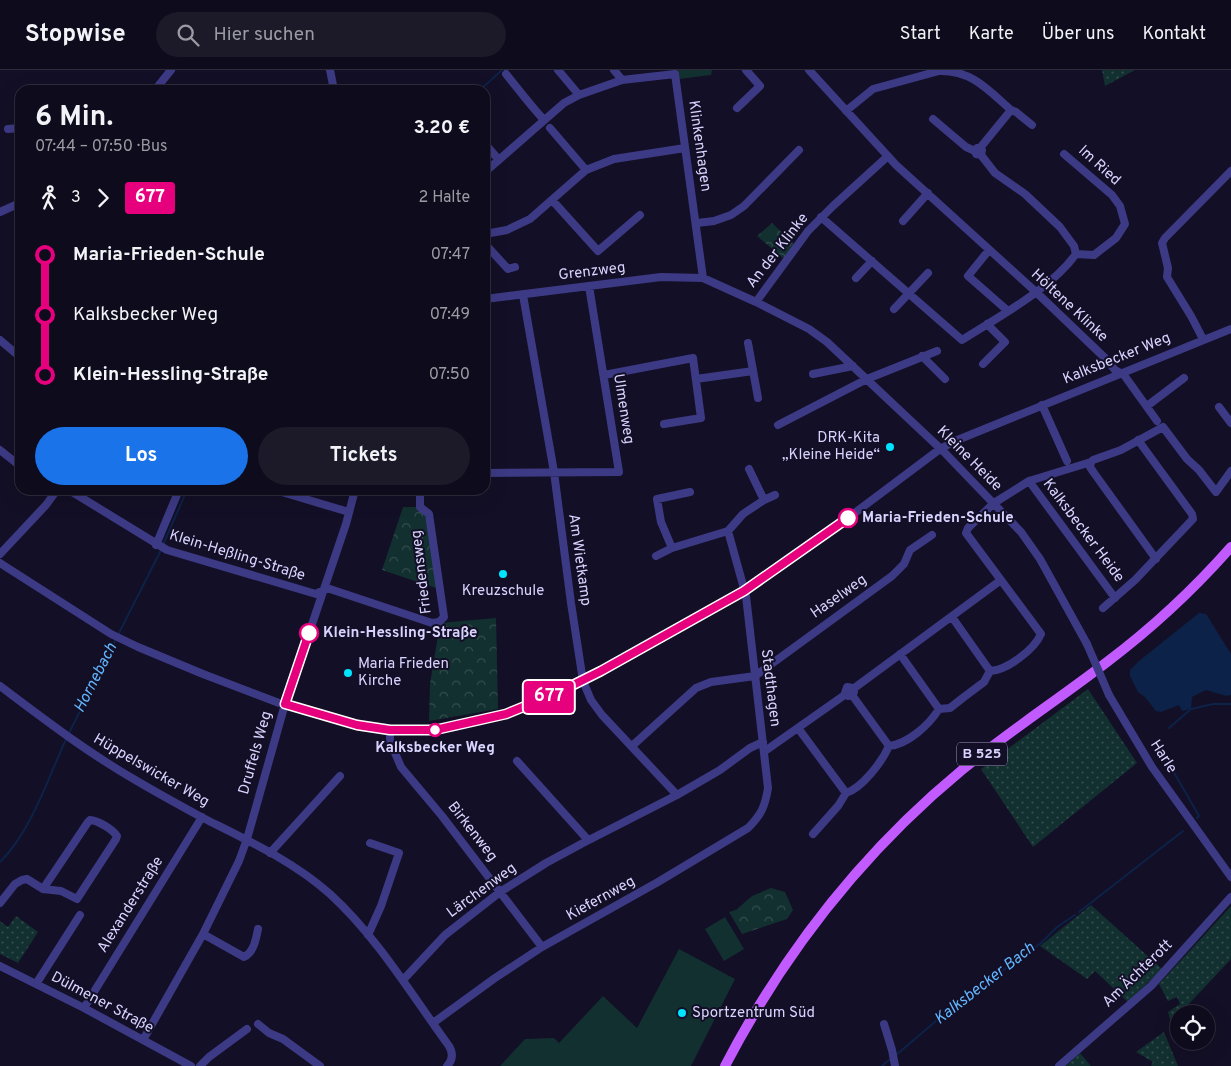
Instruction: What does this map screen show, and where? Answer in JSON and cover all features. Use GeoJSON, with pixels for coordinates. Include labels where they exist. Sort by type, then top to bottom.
{"type":"FeatureCollection","features":[{"type":"Feature","properties":{"kind":"main road","name":"B 525"},"geometry":{"type":"LineString","coordinates":[[725,1066],[757,1009],[790,958],[835,898],[882,844],[961,771],[1108,661],[1165,614],[1231,547]]}},
{"type":"Feature","properties":{"kind":"street"},"geometry":{"type":"LineString","coordinates":[[159,85],[171,70]]}},
{"type":"Feature","properties":{"kind":"street"},"geometry":{"type":"LineString","coordinates":[[330,70],[333,85]]}},
{"type":"Feature","properties":{"kind":"street"},"geometry":{"type":"LineString","coordinates":[[558,70],[579,95]]}},
{"type":"Feature","properties":{"kind":"street"},"geometry":{"type":"LineString","coordinates":[[490,168],[564,103],[579,95],[622,80],[614,70]]}},
{"type":"Feature","properties":{"kind":"street"},"geometry":{"type":"LineString","coordinates":[[737,108],[760,86],[746,70]]}},
{"type":"Feature","properties":{"kind":"street","name":"Höltene Klinke"},"geometry":{"type":"LineString","coordinates":[[809,70],[888,156],[1036,292],[1115,370],[1124,375],[1158,421]]}},
{"type":"Feature","properties":{"kind":"street"},"geometry":{"type":"LineString","coordinates":[[846,111],[873,89],[947,70],[975,79],[1011,110],[1032,125]]}},
{"type":"Feature","properties":{"kind":"street"},"geometry":{"type":"LineString","coordinates":[[506,74],[544,120]]}},
{"type":"Feature","properties":{"kind":"street","name":"Klinkenhagen"},"geometry":{"type":"LineString","coordinates":[[622,80],[675,74],[697,223],[703,278]]}},
{"type":"Feature","properties":{"kind":"street"},"geometry":{"type":"LineString","coordinates":[[979,151],[1011,110]]}},
{"type":"Feature","properties":{"kind":"street"},"geometry":{"type":"LineString","coordinates":[[933,119],[966,147],[979,151],[995,173],[1025,194],[1049,216],[1074,246],[1076,254],[1069,263],[1036,292]]}},
{"type":"Feature","properties":{"kind":"street"},"geometry":{"type":"LineString","coordinates":[[8,129],[15,128]]}},
{"type":"Feature","properties":{"kind":"street"},"geometry":{"type":"LineString","coordinates":[[550,128],[586,170]]}},
{"type":"Feature","properties":{"kind":"street"},"geometry":{"type":"LineString","coordinates":[[490,233],[507,230],[530,219],[586,170],[614,159],[685,148]]}},
{"type":"Feature","properties":{"kind":"street"},"geometry":{"type":"LineString","coordinates":[[490,150],[499,160]]}},
{"type":"Feature","properties":{"kind":"street"},"geometry":{"type":"LineString","coordinates":[[697,223],[714,221],[732,215],[744,206],[799,150]]}},
{"type":"Feature","properties":{"kind":"street","name":"Im Ried"},"geometry":{"type":"LineString","coordinates":[[1064,154],[1112,195],[1120,206],[1124,224],[1116,238],[1094,255],[1076,254]]}},
{"type":"Feature","properties":{"kind":"street","name":"An der Klinke"},"geometry":{"type":"LineString","coordinates":[[756,302],[821,217],[888,156]]}},
{"type":"Feature","properties":{"kind":"street"},"geometry":{"type":"LineString","coordinates":[[1203,339],[1167,277],[1168,268],[1162,243],[1231,171]]}},
{"type":"Feature","properties":{"kind":"street"},"geometry":{"type":"LineString","coordinates":[[903,221],[928,193]]}},
{"type":"Feature","properties":{"kind":"street"},"geometry":{"type":"LineString","coordinates":[[552,200],[598,251],[640,215]]}},
{"type":"Feature","properties":{"kind":"street"},"geometry":{"type":"LineString","coordinates":[[0,212],[15,205]]}},
{"type":"Feature","properties":{"kind":"street","name":"An der Klinke"},"geometry":{"type":"LineString","coordinates":[[821,217],[962,340],[1036,292]]}},
{"type":"Feature","properties":{"kind":"street"},"geometry":{"type":"LineString","coordinates":[[490,249],[508,269],[515,267]]}},
{"type":"Feature","properties":{"kind":"street"},"geometry":{"type":"LineString","coordinates":[[989,250],[968,276],[1008,311]]}},
{"type":"Feature","properties":{"kind":"street"},"geometry":{"type":"LineString","coordinates":[[856,278],[872,261]]}},
{"type":"Feature","properties":{"kind":"street"},"geometry":{"type":"LineString","coordinates":[[894,309],[928,273]]}},
{"type":"Feature","properties":{"kind":"street","name":"Grenzweg"},"geometry":{"type":"LineString","coordinates":[[490,298],[661,277],[703,278]]}},
{"type":"Feature","properties":{"kind":"street","name":"Kleine Heide"},"geometry":{"type":"LineString","coordinates":[[703,278],[756,302],[809,330],[827,342],[867,379],[940,449],[1020,532],[1040,559],[1087,644]]}},
{"type":"Feature","properties":{"kind":"street","name":"Ulmenweg"},"geometry":{"type":"LineString","coordinates":[[554,472],[619,472],[589,286]]}},
{"type":"Feature","properties":{"kind":"street","name":"Am Wietkamp"},"geometry":{"type":"LineString","coordinates":[[523,295],[554,472],[583,681],[602,715],[677,796]]}},
{"type":"Feature","properties":{"kind":"street"},"geometry":{"type":"LineString","coordinates":[[983,364],[1005,342],[987,324]]}},
{"type":"Feature","properties":{"kind":"street","name":"Kalksbecker Weg"},"geometry":{"type":"LineString","coordinates":[[0,563],[111,634],[203,674],[279,703],[340,721],[390,730],[426,731],[484,720],[528,706],[583,681],[744,591],[820,539],[940,449],[955,441],[1231,329]]}},
{"type":"Feature","properties":{"kind":"street"},"geometry":{"type":"LineString","coordinates":[[0,340],[15,352]]}},
{"type":"Feature","properties":{"kind":"street"},"geometry":{"type":"LineString","coordinates":[[748,343],[758,398]]}},
{"type":"Feature","properties":{"kind":"street"},"geometry":{"type":"LineString","coordinates":[[778,424],[867,379],[937,351]]}},
{"type":"Feature","properties":{"kind":"street"},"geometry":{"type":"LineString","coordinates":[[922,356],[945,380]]}},
{"type":"Feature","properties":{"kind":"street"},"geometry":{"type":"LineString","coordinates":[[604,375],[693,358],[702,418],[664,424]]}},
{"type":"Feature","properties":{"kind":"street"},"geometry":{"type":"LineString","coordinates":[[813,374],[853,366]]}},
{"type":"Feature","properties":{"kind":"street"},"geometry":{"type":"LineString","coordinates":[[696,379],[753,371]]}},
{"type":"Feature","properties":{"kind":"street"},"geometry":{"type":"LineString","coordinates":[[1147,406],[1184,378]]}},
{"type":"Feature","properties":{"kind":"street"},"geometry":{"type":"LineString","coordinates":[[1042,405],[1067,461]]}},
{"type":"Feature","properties":{"kind":"street"},"geometry":{"type":"LineString","coordinates":[[1219,407],[1231,423]]}},
{"type":"Feature","properties":{"kind":"street","name":"Kalksbecker Heide"},"geometry":{"type":"LineString","coordinates":[[1001,580],[966,533],[968,528],[994,503],[1029,481],[1092,462],[1121,450],[1163,427],[1186,459],[1200,470],[1216,492],[1231,471]]}},
{"type":"Feature","properties":{"kind":"street","name":"Kalksbecker Heide"},"geometry":{"type":"LineString","coordinates":[[1103,608],[1194,519],[1138,440]]}},
{"type":"Feature","properties":{"kind":"street"},"geometry":{"type":"LineString","coordinates":[[0,450],[15,462]]}},
{"type":"Feature","properties":{"kind":"street"},"geometry":{"type":"LineString","coordinates":[[1092,462],[1090,467],[1156,558]]}},
{"type":"Feature","properties":{"kind":"street"},"geometry":{"type":"LineString","coordinates":[[749,469],[764,500]]}},
{"type":"Feature","properties":{"kind":"street"},"geometry":{"type":"LineString","coordinates":[[490,473],[554,472]]}},
{"type":"Feature","properties":{"kind":"street","name":"Kalksbecker Heide"},"geometry":{"type":"LineString","coordinates":[[1029,481],[1115,598]]}},
{"type":"Feature","properties":{"kind":"street"},"geometry":{"type":"LineString","coordinates":[[672,548],[661,522],[657,499],[690,492]]}},
{"type":"Feature","properties":{"kind":"street"},"geometry":{"type":"LineString","coordinates":[[0,554],[46,505],[52,495]]}},
{"type":"Feature","properties":{"kind":"street","name":"Klein-Heßling-Straße"},"geometry":{"type":"LineString","coordinates":[[77,495],[167,550],[316,594],[322,591]]}},
{"type":"Feature","properties":{"kind":"street"},"geometry":{"type":"LineString","coordinates":[[156,545],[177,495]]}},
{"type":"Feature","properties":{"kind":"street"},"geometry":{"type":"LineString","coordinates":[[292,495],[349,512]]}},
{"type":"Feature","properties":{"kind":"street","name":"Druffels Weg"},"geometry":{"type":"LineString","coordinates":[[143,1040],[203,934],[239,861],[285,704],[354,495]]}},
{"type":"Feature","properties":{"kind":"street","name":"Friedensweg"},"geometry":{"type":"LineString","coordinates":[[322,591],[327,588],[432,623],[439,622],[444,617],[429,514],[420,507],[420,495]]}},
{"type":"Feature","properties":{"kind":"street"},"geometry":{"type":"LineString","coordinates":[[656,556],[672,548],[728,531],[744,514],[775,495]]}},
{"type":"Feature","properties":{"kind":"street","name":"Stadthagen"},"geometry":{"type":"LineString","coordinates":[[728,531],[744,591],[768,788]]}},
{"type":"Feature","properties":{"kind":"street","name":"Haselweg"},"geometry":{"type":"LineString","coordinates":[[755,676],[892,576],[904,564],[910,550],[932,535]]}},
{"type":"Feature","properties":{"kind":"street"},"geometry":{"type":"LineString","coordinates":[[764,751],[850,693],[1001,580],[1041,634],[1036,644],[1017,659],[1000,670],[990,671]]}},
{"type":"Feature","properties":{"kind":"street"},"geometry":{"type":"LineString","coordinates":[[952,617],[990,671]]}},
{"type":"Feature","properties":{"kind":"street","name":"Harle"},"geometry":{"type":"LineString","coordinates":[[1087,644],[1109,695],[1152,766],[1231,877]]}},
{"type":"Feature","properties":{"kind":"street"},"geometry":{"type":"LineString","coordinates":[[900,654],[939,709]]}},
{"type":"Feature","properties":{"kind":"street"},"geometry":{"type":"LineString","coordinates":[[939,709],[950,708],[984,682],[990,671]]}},
{"type":"Feature","properties":{"kind":"street"},"geometry":{"type":"LineString","coordinates":[[632,746],[696,688],[711,682],[755,676]]}},
{"type":"Feature","properties":{"kind":"street","name":"Hüppelswicker Weg"},"geometry":{"type":"LineString","coordinates":[[0,686],[64,735],[136,781],[270,852],[328,893],[368,935],[433,1023],[452,1054],[447,1066]]}},
{"type":"Feature","properties":{"kind":"street"},"geometry":{"type":"LineString","coordinates":[[850,693],[889,746]]}},
{"type":"Feature","properties":{"kind":"street"},"geometry":{"type":"LineString","coordinates":[[889,746],[899,745],[932,721],[939,709]]}},
{"type":"Feature","properties":{"kind":"street"},"geometry":{"type":"LineString","coordinates":[[798,728],[846,793]]}},
{"type":"Feature","properties":{"kind":"street","name":"Birkenweg"},"geometry":{"type":"LineString","coordinates":[[390,730],[390,741],[401,767],[442,816],[542,947]]}},
{"type":"Feature","properties":{"kind":"street","name":"Lärchenweg"},"geometry":{"type":"LineString","coordinates":[[403,980],[445,935],[500,892],[546,862],[677,796],[720,770],[750,748],[763,742]]}},
{"type":"Feature","properties":{"kind":"street"},"geometry":{"type":"LineString","coordinates":[[813,834],[838,806],[846,793],[853,791],[872,772],[883,759],[889,746]]}},
{"type":"Feature","properties":{"kind":"street"},"geometry":{"type":"LineString","coordinates":[[516,761],[588,840]]}},
{"type":"Feature","properties":{"kind":"street"},"geometry":{"type":"LineString","coordinates":[[270,852],[340,776]]}},
{"type":"Feature","properties":{"kind":"street","name":"Kiefernweg"},"geometry":{"type":"LineString","coordinates":[[433,1023],[542,947],[658,882],[748,828],[764,809],[768,788]]}},
{"type":"Feature","properties":{"kind":"street","name":"Alexanderstraße"},"geometry":{"type":"LineString","coordinates":[[84,1008],[202,817]]}},
{"type":"Feature","properties":{"kind":"street"},"geometry":{"type":"LineString","coordinates":[[0,903],[16,884],[22,880],[31,881],[43,889],[61,891],[77,899],[117,836],[96,821],[90,820],[43,889]]}},
{"type":"Feature","properties":{"kind":"street"},"geometry":{"type":"LineString","coordinates":[[368,935],[381,906],[399,853],[370,843]]}},
{"type":"Feature","properties":{"kind":"street","name":"Am Ächterott"},"geometry":{"type":"LineString","coordinates":[[1059,1066],[1151,986],[1231,897]]}},
{"type":"Feature","properties":{"kind":"street"},"geometry":{"type":"LineString","coordinates":[[36,984],[80,915]]}},
{"type":"Feature","properties":{"kind":"street"},"geometry":{"type":"LineString","coordinates":[[203,934],[244,957],[249,954],[256,941],[258,929]]}},
{"type":"Feature","properties":{"kind":"street","name":"Dülmener Straße"},"geometry":{"type":"LineString","coordinates":[[0,966],[84,1008],[191,1066]]}},
{"type":"Feature","properties":{"kind":"street"},"geometry":{"type":"LineString","coordinates":[[258,1024],[269,1033],[284,1039],[320,1066]]}},
{"type":"Feature","properties":{"kind":"street"},"geometry":{"type":"LineString","coordinates":[[884,1024],[895,1066]]}},
{"type":"Feature","properties":{"kind":"street"},"geometry":{"type":"LineString","coordinates":[[200,1066],[209,1057],[247,1029]]}},
{"type":"Feature","properties":{"kind":"green space"},"geometry":{"type":"Polygon","coordinates":[[[678,70],[712,70],[711,75],[679,79],[678,70]]]}},
{"type":"Feature","properties":{"kind":"green space"},"geometry":{"type":"Polygon","coordinates":[[[1102,70],[1135,70],[1105,86],[1102,70]]]}},
{"type":"Feature","properties":{"kind":"green space"},"geometry":{"type":"Polygon","coordinates":[[[772,223],[795,245],[784,259],[757,236],[772,223]]]}},
{"type":"Feature","properties":{"kind":"green space"},"geometry":{"type":"Polygon","coordinates":[[[403,507],[420,507],[429,515],[439,589],[382,570],[403,507]]]}},
{"type":"Feature","properties":{"kind":"green space"},"geometry":{"type":"Polygon","coordinates":[[[496,618],[498,709],[429,721],[430,684],[440,623],[496,618]]]}},
{"type":"Feature","properties":{"kind":"green space"},"geometry":{"type":"Polygon","coordinates":[[[1088,689],[1137,763],[1033,847],[981,769],[1088,689]]]}},
{"type":"Feature","properties":{"kind":"green space"},"geometry":{"type":"Polygon","coordinates":[[[771,888],[785,892],[793,910],[787,919],[742,934],[729,912],[736,910],[752,896],[771,888]]]}},
{"type":"Feature","properties":{"kind":"green space"},"geometry":{"type":"Polygon","coordinates":[[[1091,905],[1162,969],[1128,1002],[1095,971],[1087,979],[1040,946],[1091,905]]]}},
{"type":"Feature","properties":{"kind":"green space"},"geometry":{"type":"Polygon","coordinates":[[[1231,906],[1231,959],[1188,1005],[1178,1005],[1180,1004],[1177,997],[1168,1001],[1159,984],[1231,906]]]}},
{"type":"Feature","properties":{"kind":"green space"},"geometry":{"type":"Polygon","coordinates":[[[16,916],[38,932],[18,963],[0,954],[0,921],[8,927],[16,916]]]}},
{"type":"Feature","properties":{"kind":"green space"},"geometry":{"type":"Polygon","coordinates":[[[725,917],[744,949],[724,961],[705,929],[725,917]]]}},
{"type":"Feature","properties":{"kind":"green space","name":"Sportzentrum Süd"},"geometry":{"type":"Polygon","coordinates":[[[679,949],[735,979],[691,1066],[500,1066],[525,1039],[554,1038],[559,1043],[603,996],[637,1028],[679,949]]]}},
{"type":"Feature","properties":{"kind":"green space"},"geometry":{"type":"Polygon","coordinates":[[[1164,1032],[1178,1066],[1151,1066],[1153,1062],[1136,1052],[1164,1032]]]}},
{"type":"Feature","properties":{"kind":"green space"},"geometry":{"type":"Polygon","coordinates":[[[1080,1053],[1091,1066],[1066,1066],[1080,1053]]]}},
{"type":"Feature","properties":{"kind":"water"},"geometry":{"type":"Polygon","coordinates":[[[1199,613],[1206,614],[1231,654],[1231,695],[1226,696],[1206,690],[1192,697],[1191,709],[1182,711],[1179,705],[1161,712],[1156,711],[1145,697],[1138,692],[1130,676],[1130,670],[1199,613]]]}},
{"type":"Feature","properties":{"kind":"waterway","name":"Hornebach"},"geometry":{"type":"LineString","coordinates":[[486,85],[502,70]]}},
{"type":"Feature","properties":{"kind":"waterway","name":"Hornebach"},"geometry":{"type":"LineString","coordinates":[[163,545],[185,495]]}},
{"type":"Feature","properties":{"kind":"waterway","name":"Hornebach"},"geometry":{"type":"LineString","coordinates":[[118,635],[161,550]]}},
{"type":"Feature","properties":{"kind":"waterway","name":"Hornebach"},"geometry":{"type":"LineString","coordinates":[[69,733],[116,639]]}},
{"type":"Feature","properties":{"kind":"waterway","name":"Kalksbecker Bach"},"geometry":{"type":"LineString","coordinates":[[1169,728],[1191,709],[1213,704],[1231,704]]}},
{"type":"Feature","properties":{"kind":"waterway","name":"Hornebach"},"geometry":{"type":"LineString","coordinates":[[0,862],[21,835],[30,819],[67,737]]}},
{"type":"Feature","properties":{"kind":"waterway","name":"Kalksbecker Bach"},"geometry":{"type":"LineString","coordinates":[[1157,743],[1199,816],[1197,818]]}},
{"type":"Feature","properties":{"kind":"waterway","name":"Kalksbecker Bach"},"geometry":{"type":"LineString","coordinates":[[1079,912],[1183,831]]}},
{"type":"Feature","properties":{"kind":"waterway","name":"Kalksbecker Bach"},"geometry":{"type":"LineString","coordinates":[[896,1055],[957,1003],[1041,943],[1057,927],[1075,915]]}},
{"type":"Feature","properties":{"kind":"waterway","name":"Kalksbecker Bach"},"geometry":{"type":"LineString","coordinates":[[882,1066],[889,1060]]}},
{"type":"Feature","properties":{"kind":"bus line","name":"677"},"geometry":{"type":"LineString","coordinates":[[309,633],[285,704],[288,706],[357,725],[390,730],[426,731],[455,727],[506,714],[528,706],[601,671],[744,591],[848,518]]}},
{"type":"Feature","properties":{"kind":"place","name":"DRK-Kita „Kleine Heide“"},"geometry":{"type":"Point","coordinates":[890,447]}},
{"type":"Feature","properties":{"kind":"place","name":"Maria-Frieden-Schule"},"geometry":{"type":"Point","coordinates":[848,518]}},
{"type":"Feature","properties":{"kind":"place","name":"Kreuzschule"},"geometry":{"type":"Point","coordinates":[503,574]}},
{"type":"Feature","properties":{"kind":"place","name":"Klein-Hessling-Straße"},"geometry":{"type":"Point","coordinates":[309,633]}},
{"type":"Feature","properties":{"kind":"place","name":"Maria Frieden Kirche"},"geometry":{"type":"Point","coordinates":[348,673]}},
{"type":"Feature","properties":{"kind":"place","name":"Kalksbecker Weg"},"geometry":{"type":"Point","coordinates":[435,730]}},
{"type":"Feature","properties":{"kind":"place","name":"Sportzentrum Süd"},"geometry":{"type":"Point","coordinates":[682,1013]}}]}
